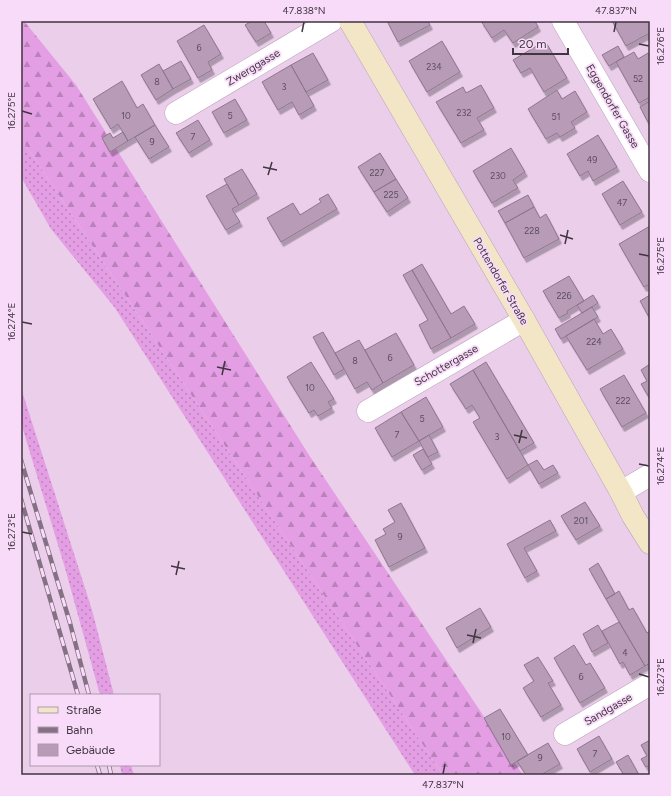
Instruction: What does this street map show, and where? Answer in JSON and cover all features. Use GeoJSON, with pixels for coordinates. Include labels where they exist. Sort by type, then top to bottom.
{"type":"FeatureCollection","features":[{"type":"Feature","properties":{"kind":"main road","name":"Pottendorfer Straße"},"geometry":{"type":"LineString","coordinates":[[350,21],[524,320],[633,516],[650,543]]}},
{"type":"Feature","properties":{"kind":"street","name":"Zwerggasse"},"geometry":{"type":"LineString","coordinates":[[176,113],[331,21]]}},
{"type":"Feature","properties":{"kind":"street","name":"Eggendorfer Gasse"},"geometry":{"type":"LineString","coordinates":[[563,21],[650,171]]}},
{"type":"Feature","properties":{"kind":"street","name":"Schottergasse"},"geometry":{"type":"LineString","coordinates":[[368,411],[524,320]]}},
{"type":"Feature","properties":{"kind":"street"},"geometry":{"type":"LineString","coordinates":[[621,492],[650,475]]}},
{"type":"Feature","properties":{"kind":"street","name":"Sandgasse"},"geometry":{"type":"LineString","coordinates":[[565,734],[650,684]]}},
{"type":"Feature","properties":{"kind":"green space"},"geometry":{"type":"Polygon","coordinates":[[[21,21],[24,21],[76,85],[309,455],[523,775],[443,775],[21,138],[21,21]]]}},
{"type":"Feature","properties":{"kind":"green space"},"geometry":{"type":"Polygon","coordinates":[[[21,138],[443,775],[415,775],[115,308],[51,229],[21,177],[21,138]]]}},
{"type":"Feature","properties":{"kind":"green space"},"geometry":{"type":"Polygon","coordinates":[[[21,388],[92,610],[114,694],[100,694],[65,568],[21,423],[21,388]]]}},
{"type":"Feature","properties":{"kind":"green space"},"geometry":{"type":"Polygon","coordinates":[[[120,766],[131,766],[134,775],[122,775],[120,766]]]}},
{"type":"Feature","properties":{"kind":"building"},"geometry":{"type":"Polygon","coordinates":[[[252,21],[264,21],[271,33],[256,42],[245,25],[252,21]]]}},
{"type":"Feature","properties":{"kind":"building"},"geometry":{"type":"Polygon","coordinates":[[[387,21],[428,21],[430,25],[398,42],[387,21]]]}},
{"type":"Feature","properties":{"kind":"building"},"geometry":{"type":"Polygon","coordinates":[[[481,21],[535,21],[538,27],[513,43],[504,30],[492,38],[481,21]]]}},
{"type":"Feature","properties":{"kind":"building"},"geometry":{"type":"Polygon","coordinates":[[[612,21],[650,21],[650,33],[626,46],[612,21]]]}},
{"type":"Feature","properties":{"kind":"building"},"geometry":{"type":"Polygon","coordinates":[[[204,25],[221,54],[208,62],[212,70],[198,78],[177,41],[204,25]]]}},
{"type":"Feature","properties":{"kind":"building"},"geometry":{"type":"Polygon","coordinates":[[[442,41],[460,72],[427,92],[409,61],[442,41]]]}},
{"type":"Feature","properties":{"kind":"building"},"geometry":{"type":"Polygon","coordinates":[[[545,41],[567,78],[544,92],[530,68],[521,73],[513,60],[545,41]]]}},
{"type":"Feature","properties":{"kind":"building"},"geometry":{"type":"Polygon","coordinates":[[[618,46],[624,57],[609,66],[602,55],[618,46]]]}},
{"type":"Feature","properties":{"kind":"building"},"geometry":{"type":"Polygon","coordinates":[[[634,52],[638,59],[648,53],[650,57],[650,97],[639,103],[616,62],[634,52]]]}},
{"type":"Feature","properties":{"kind":"building"},"geometry":{"type":"Polygon","coordinates":[[[313,53],[328,80],[306,92],[291,65],[313,53]]]}},
{"type":"Feature","properties":{"kind":"building"},"geometry":{"type":"Polygon","coordinates":[[[181,61],[191,79],[173,89],[163,71],[181,61]]]}},
{"type":"Feature","properties":{"kind":"building"},"geometry":{"type":"Polygon","coordinates":[[[159,64],[173,89],[156,100],[141,75],[159,64]]]}},
{"type":"Feature","properties":{"kind":"building"},"geometry":{"type":"Polygon","coordinates":[[[291,65],[314,106],[299,115],[292,102],[278,110],[262,82],[291,65]]]}},
{"type":"Feature","properties":{"kind":"building"},"geometry":{"type":"Polygon","coordinates":[[[122,81],[137,108],[143,104],[155,125],[128,141],[118,124],[111,129],[93,99],[122,81]]]}},
{"type":"Feature","properties":{"kind":"building"},"geometry":{"type":"Polygon","coordinates":[[[481,85],[494,108],[477,118],[484,130],[461,143],[436,102],[463,87],[466,93],[481,85]]]}},
{"type":"Feature","properties":{"kind":"building"},"geometry":{"type":"Polygon","coordinates":[[[557,90],[562,99],[575,91],[587,112],[571,122],[575,128],[560,137],[557,133],[546,139],[528,109],[557,90]]]}},
{"type":"Feature","properties":{"kind":"building"},"geometry":{"type":"Polygon","coordinates":[[[235,99],[247,120],[224,133],[212,112],[235,99]]]}},
{"type":"Feature","properties":{"kind":"building"},"geometry":{"type":"Polygon","coordinates":[[[650,101],[650,126],[640,107],[650,101]]]}},
{"type":"Feature","properties":{"kind":"building"},"geometry":{"type":"Polygon","coordinates":[[[198,120],[210,140],[189,153],[176,133],[198,120]]]}},
{"type":"Feature","properties":{"kind":"building"},"geometry":{"type":"Polygon","coordinates":[[[155,125],[169,147],[149,159],[135,137],[155,125]]]}},
{"type":"Feature","properties":{"kind":"building"},"geometry":{"type":"Polygon","coordinates":[[[123,132],[128,141],[110,152],[102,138],[110,133],[113,138],[123,132]]]}},
{"type":"Feature","properties":{"kind":"building"},"geometry":{"type":"Polygon","coordinates":[[[598,135],[617,167],[593,181],[588,171],[580,176],[567,154],[598,135]]]}},
{"type":"Feature","properties":{"kind":"building"},"geometry":{"type":"Polygon","coordinates":[[[511,148],[525,172],[513,180],[518,188],[492,203],[473,171],[511,148]]]}},
{"type":"Feature","properties":{"kind":"building"},"geometry":{"type":"Polygon","coordinates":[[[380,153],[396,179],[374,192],[358,167],[380,153]]]}},
{"type":"Feature","properties":{"kind":"building"},"geometry":{"type":"Polygon","coordinates":[[[242,169],[257,194],[239,205],[224,179],[242,169]]]}},
{"type":"Feature","properties":{"kind":"building"},"geometry":{"type":"Polygon","coordinates":[[[396,179],[408,198],[387,212],[374,192],[396,179]]]}},
{"type":"Feature","properties":{"kind":"building"},"geometry":{"type":"Polygon","coordinates":[[[623,181],[642,212],[620,225],[602,194],[623,181]]]}},
{"type":"Feature","properties":{"kind":"building"},"geometry":{"type":"Polygon","coordinates":[[[227,184],[239,205],[232,209],[240,222],[226,230],[206,196],[227,184]]]}},
{"type":"Feature","properties":{"kind":"building"},"geometry":{"type":"Polygon","coordinates":[[[328,194],[337,209],[281,242],[267,218],[293,203],[300,215],[321,202],[319,199],[328,194]]]}},
{"type":"Feature","properties":{"kind":"building"},"geometry":{"type":"Polygon","coordinates":[[[528,195],[534,207],[505,223],[498,211],[528,195]]]}},
{"type":"Feature","properties":{"kind":"building"},"geometry":{"type":"Polygon","coordinates":[[[534,207],[540,218],[546,214],[559,239],[524,258],[505,223],[534,207]]]}},
{"type":"Feature","properties":{"kind":"building"},"geometry":{"type":"Polygon","coordinates":[[[650,226],[650,284],[644,287],[619,244],[650,226]]]}},
{"type":"Feature","properties":{"kind":"building"},"geometry":{"type":"Polygon","coordinates":[[[422,264],[451,314],[464,306],[475,324],[451,338],[412,270],[422,264]]]}},
{"type":"Feature","properties":{"kind":"building"},"geometry":{"type":"Polygon","coordinates":[[[412,270],[451,338],[431,349],[419,325],[428,320],[403,275],[412,270]]]}},
{"type":"Feature","properties":{"kind":"building"},"geometry":{"type":"Polygon","coordinates":[[[569,276],[584,301],[567,311],[568,313],[559,318],[543,291],[569,276]]]}},
{"type":"Feature","properties":{"kind":"building"},"geometry":{"type":"Polygon","coordinates":[[[593,295],[598,303],[582,313],[577,305],[593,295]]]}},
{"type":"Feature","properties":{"kind":"building"},"geometry":{"type":"Polygon","coordinates":[[[650,295],[650,319],[640,301],[650,295]]]}},
{"type":"Feature","properties":{"kind":"building"},"geometry":{"type":"Polygon","coordinates":[[[592,307],[598,317],[561,339],[555,329],[592,307]]]}},
{"type":"Feature","properties":{"kind":"building"},"geometry":{"type":"Polygon","coordinates":[[[594,319],[603,334],[611,329],[623,349],[587,370],[566,336],[594,319]]]}},
{"type":"Feature","properties":{"kind":"building"},"geometry":{"type":"Polygon","coordinates":[[[323,332],[344,369],[334,375],[313,337],[323,332]]]}},
{"type":"Feature","properties":{"kind":"building"},"geometry":{"type":"Polygon","coordinates":[[[396,333],[414,365],[383,383],[365,350],[396,333]]]}},
{"type":"Feature","properties":{"kind":"building"},"geometry":{"type":"Polygon","coordinates":[[[359,340],[383,383],[372,390],[367,382],[355,389],[335,353],[359,340]]]}},
{"type":"Feature","properties":{"kind":"building"},"geometry":{"type":"Polygon","coordinates":[[[311,362],[334,399],[328,402],[332,408],[318,416],[314,410],[309,413],[287,377],[311,362]]]}},
{"type":"Feature","properties":{"kind":"building"},"geometry":{"type":"Polygon","coordinates":[[[486,362],[534,443],[520,451],[473,370],[486,362]]]}},
{"type":"Feature","properties":{"kind":"building"},"geometry":{"type":"Polygon","coordinates":[[[650,364],[650,399],[641,384],[647,381],[641,370],[650,364]]]}},
{"type":"Feature","properties":{"kind":"building"},"geometry":{"type":"Polygon","coordinates":[[[473,370],[528,465],[507,479],[473,422],[480,418],[472,405],[466,409],[450,384],[473,370]]]}},
{"type":"Feature","properties":{"kind":"building"},"geometry":{"type":"Polygon","coordinates":[[[624,375],[646,413],[622,427],[600,389],[624,375]]]}},
{"type":"Feature","properties":{"kind":"building"},"geometry":{"type":"Polygon","coordinates":[[[426,397],[443,427],[419,441],[401,412],[426,397]]]}},
{"type":"Feature","properties":{"kind":"building"},"geometry":{"type":"Polygon","coordinates":[[[401,412],[419,441],[392,457],[375,428],[401,412]]]}},
{"type":"Feature","properties":{"kind":"building"},"geometry":{"type":"Polygon","coordinates":[[[429,435],[438,452],[428,457],[419,441],[429,435]]]}},
{"type":"Feature","properties":{"kind":"building"},"geometry":{"type":"Polygon","coordinates":[[[423,449],[432,464],[422,470],[413,455],[423,449]]]}},
{"type":"Feature","properties":{"kind":"building"},"geometry":{"type":"Polygon","coordinates":[[[537,460],[544,470],[553,465],[558,473],[539,484],[528,465],[537,460]]]}},
{"type":"Feature","properties":{"kind":"building"},"geometry":{"type":"Polygon","coordinates":[[[585,502],[600,526],[576,540],[561,516],[585,502]]]}},
{"type":"Feature","properties":{"kind":"building"},"geometry":{"type":"Polygon","coordinates":[[[401,503],[425,548],[389,567],[375,540],[386,534],[383,529],[395,522],[388,510],[401,503]]]}},
{"type":"Feature","properties":{"kind":"building"},"geometry":{"type":"Polygon","coordinates":[[[550,520],[556,531],[524,548],[537,571],[525,578],[507,544],[550,520]]]}},
{"type":"Feature","properties":{"kind":"building"},"geometry":{"type":"Polygon","coordinates":[[[598,563],[615,594],[606,599],[589,569],[598,563]]]}},
{"type":"Feature","properties":{"kind":"building"},"geometry":{"type":"Polygon","coordinates":[[[619,591],[629,610],[633,608],[647,633],[650,631],[650,663],[645,666],[606,599],[619,591]]]}},
{"type":"Feature","properties":{"kind":"building"},"geometry":{"type":"Polygon","coordinates":[[[480,608],[491,627],[457,648],[446,628],[480,608]]]}},
{"type":"Feature","properties":{"kind":"building"},"geometry":{"type":"Polygon","coordinates":[[[619,622],[645,666],[630,675],[623,662],[620,664],[602,631],[619,622]]]}},
{"type":"Feature","properties":{"kind":"building"},"geometry":{"type":"Polygon","coordinates":[[[598,625],[608,643],[592,652],[583,634],[598,625]]]}},
{"type":"Feature","properties":{"kind":"building"},"geometry":{"type":"Polygon","coordinates":[[[574,645],[586,665],[590,663],[605,688],[580,703],[554,658],[574,645]]]}},
{"type":"Feature","properties":{"kind":"building"},"geometry":{"type":"Polygon","coordinates":[[[538,657],[553,681],[548,683],[561,705],[541,717],[523,688],[534,681],[524,665],[538,657]]]}},
{"type":"Feature","properties":{"kind":"building"},"geometry":{"type":"Polygon","coordinates":[[[500,709],[528,755],[511,765],[484,718],[500,709]]]}},
{"type":"Feature","properties":{"kind":"building"},"geometry":{"type":"Polygon","coordinates":[[[599,736],[612,759],[590,772],[577,749],[599,736]]]}},
{"type":"Feature","properties":{"kind":"building"},"geometry":{"type":"Polygon","coordinates":[[[650,740],[650,765],[646,767],[641,759],[647,756],[641,745],[650,740]]]}},
{"type":"Feature","properties":{"kind":"building"},"geometry":{"type":"Polygon","coordinates":[[[548,743],[560,764],[541,775],[526,775],[517,761],[548,743]]]}},
{"type":"Feature","properties":{"kind":"building"},"geometry":{"type":"Polygon","coordinates":[[[628,755],[639,775],[624,775],[616,762],[628,755]]]}},
{"type":"Feature","properties":{"kind":"railway"},"geometry":{"type":"LineString","coordinates":[[21,460],[70,623],[89,694]]}},
{"type":"Feature","properties":{"kind":"railway"},"geometry":{"type":"LineString","coordinates":[[21,499],[78,694]]}},
{"type":"Feature","properties":{"kind":"railway"},"geometry":{"type":"LineString","coordinates":[[97,766],[100,775]]}},
{"type":"Feature","properties":{"kind":"railway"},"geometry":{"type":"LineString","coordinates":[[109,766],[111,775]]}}]}
